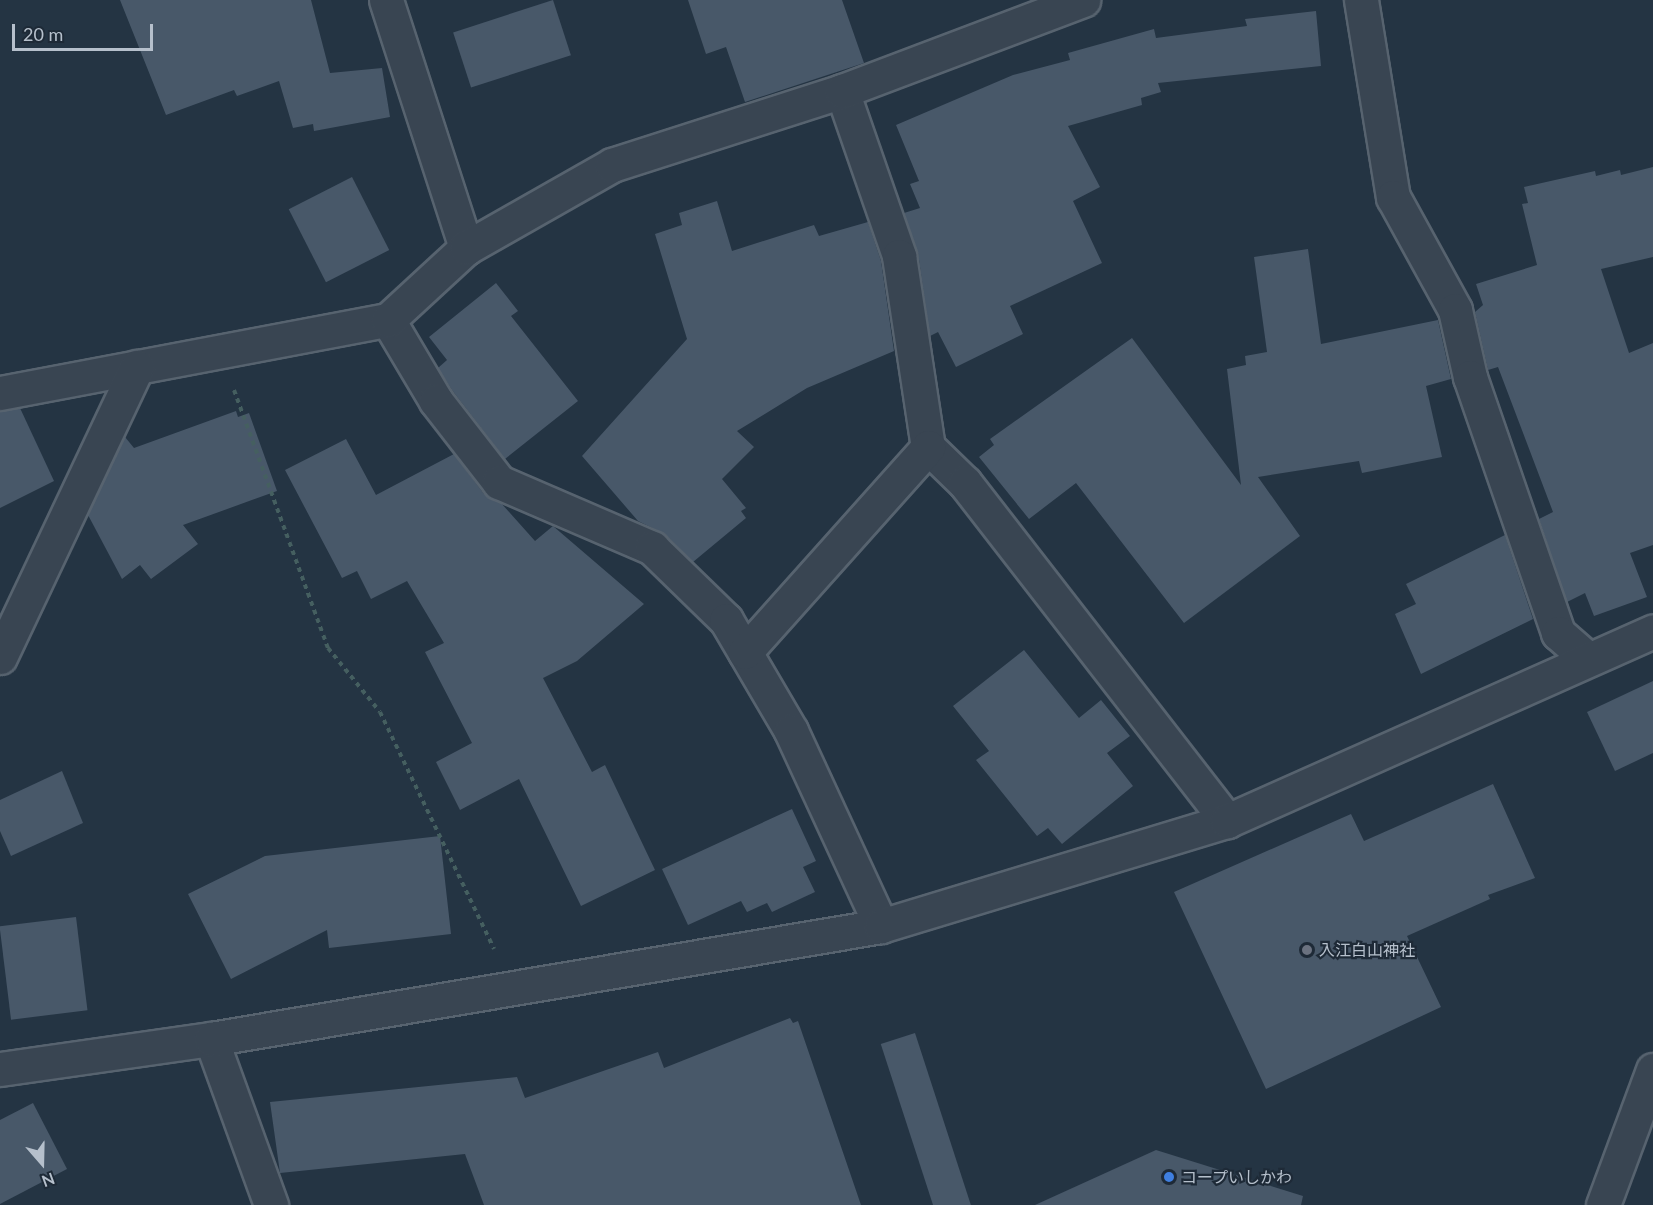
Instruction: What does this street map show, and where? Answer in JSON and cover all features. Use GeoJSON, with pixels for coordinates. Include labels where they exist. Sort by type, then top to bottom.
{"type":"FeatureCollection","features":[{"type":"Feature","properties":{"kind":"street"},"geometry":{"type":"LineString","coordinates":[[386,0],[466,248]]}},
{"type":"Feature","properties":{"kind":"street"},"geometry":{"type":"LineString","coordinates":[[0,393],[388,320],[466,248],[612,165],[842,91],[1083,0]]}},
{"type":"Feature","properties":{"kind":"street"},"geometry":{"type":"LineString","coordinates":[[1361,0],[1393,197],[1455,310],[1470,377],[1558,633],[1587,658]]}},
{"type":"Feature","properties":{"kind":"street"},"geometry":{"type":"LineString","coordinates":[[842,91],[898,256],[928,447],[964,483],[1227,821]]}},
{"type":"Feature","properties":{"kind":"street"},"geometry":{"type":"LineString","coordinates":[[388,320],[436,401],[499,482],[652,548],[726,620],[791,731],[881,926]]}},
{"type":"Feature","properties":{"kind":"street"},"geometry":{"type":"LineString","coordinates":[[0,657],[137,367]]}},
{"type":"Feature","properties":{"kind":"street"},"geometry":{"type":"LineString","coordinates":[[745,652],[928,447]]}},
{"type":"Feature","properties":{"kind":"street"},"geometry":{"type":"LineString","coordinates":[[0,1069],[211,1039],[881,926],[1227,821],[1587,658],[1653,631]]}},
{"type":"Feature","properties":{"kind":"street"},"geometry":{"type":"LineString","coordinates":[[211,1039],[271,1205]]}},
{"type":"Feature","properties":{"kind":"street"},"geometry":{"type":"LineString","coordinates":[[1603,1205],[1653,1070]]}},
{"type":"Feature","properties":{"kind":"path"},"geometry":{"type":"LineString","coordinates":[[230,378],[328,648],[380,712],[512,988]]}},
{"type":"Feature","properties":{"kind":"building"},"geometry":{"type":"Polygon","coordinates":[[[120,0],[311,0],[330,73],[382,68],[390,117],[314,131],[313,124],[293,128],[279,81],[237,96],[234,90],[166,115],[120,0]]]}},
{"type":"Feature","properties":{"kind":"building"},"geometry":{"type":"Polygon","coordinates":[[[553,0],[571,55],[471,88],[453,32],[553,0]]]}},
{"type":"Feature","properties":{"kind":"building"},"geometry":{"type":"Polygon","coordinates":[[[688,0],[842,0],[864,63],[745,102],[726,47],[706,54],[688,0]]]}},
{"type":"Feature","properties":{"kind":"building"},"geometry":{"type":"Polygon","coordinates":[[[1316,11],[1321,66],[1158,83],[1161,92],[1141,98],[1142,105],[1068,126],[1100,187],[1073,201],[1102,263],[1010,306],[1023,334],[956,367],[938,332],[930,336],[918,253],[904,213],[920,208],[910,184],[919,181],[896,125],[1013,75],[1070,60],[1068,53],[1154,29],[1156,38],[1247,26],[1245,19],[1316,11]]]}},
{"type":"Feature","properties":{"kind":"building"},"geometry":{"type":"Polygon","coordinates":[[[1653,167],[1653,257],[1601,269],[1629,353],[1653,343],[1653,545],[1630,553],[1647,597],[1594,616],[1585,593],[1567,602],[1539,519],[1553,512],[1498,367],[1488,370],[1475,312],[1483,305],[1476,284],[1537,265],[1522,204],[1528,203],[1524,187],[1595,171],[1596,176],[1620,170],[1621,175],[1653,167]]]}},
{"type":"Feature","properties":{"kind":"building"},"geometry":{"type":"Polygon","coordinates":[[[352,177],[389,250],[326,282],[289,209],[352,177]]]}},
{"type":"Feature","properties":{"kind":"building"},"geometry":{"type":"Polygon","coordinates":[[[717,201],[732,251],[814,225],[819,236],[868,222],[881,261],[894,351],[807,388],[737,431],[754,447],[722,479],[746,508],[741,511],[746,518],[693,562],[665,534],[638,521],[582,456],[687,339],[655,234],[682,225],[679,213],[717,201]]]}},
{"type":"Feature","properties":{"kind":"building"},"geometry":{"type":"Polygon","coordinates":[[[1308,249],[1321,344],[1438,320],[1451,379],[1426,386],[1442,457],[1362,473],[1359,461],[1258,477],[1300,536],[1184,623],[1076,483],[1029,519],[979,457],[994,445],[990,439],[1132,338],[1241,485],[1227,369],[1246,365],[1245,356],[1267,352],[1254,257],[1308,249]]]}},
{"type":"Feature","properties":{"kind":"building"},"geometry":{"type":"Polygon","coordinates":[[[496,283],[518,311],[511,316],[578,401],[505,459],[438,368],[447,360],[429,337],[496,283]]]}},
{"type":"Feature","properties":{"kind":"building"},"geometry":{"type":"Polygon","coordinates":[[[20,408],[54,481],[0,508],[0,411],[20,408]]]}},
{"type":"Feature","properties":{"kind":"building"},"geometry":{"type":"Polygon","coordinates":[[[236,411],[238,417],[249,413],[277,491],[183,525],[198,544],[151,579],[140,565],[122,579],[88,515],[125,437],[134,448],[236,411]]]}},
{"type":"Feature","properties":{"kind":"building"},"geometry":{"type":"Polygon","coordinates":[[[346,439],[376,495],[454,454],[484,494],[501,503],[535,541],[553,526],[644,604],[577,661],[543,678],[592,772],[605,765],[655,870],[581,906],[519,779],[460,810],[436,762],[472,743],[425,652],[444,643],[407,581],[371,599],[357,571],[342,578],[285,470],[346,439]]]}},
{"type":"Feature","properties":{"kind":"building"},"geometry":{"type":"Polygon","coordinates":[[[1505,535],[1533,619],[1421,674],[1395,614],[1416,604],[1406,584],[1505,535]]]}},
{"type":"Feature","properties":{"kind":"building"},"geometry":{"type":"Polygon","coordinates":[[[1024,650],[1079,718],[1101,700],[1130,736],[1107,753],[1133,786],[1062,844],[1048,828],[1037,836],[976,760],[989,751],[953,706],[1024,650]]]}},
{"type":"Feature","properties":{"kind":"building"},"geometry":{"type":"Polygon","coordinates":[[[1653,681],[1653,753],[1615,771],[1587,712],[1653,681]]]}},
{"type":"Feature","properties":{"kind":"building"},"geometry":{"type":"Polygon","coordinates":[[[62,771],[83,823],[11,856],[0,831],[0,800],[62,771]]]}},
{"type":"Feature","properties":{"kind":"building","name":"入江白山神社"},"geometry":{"type":"Polygon","coordinates":[[[1493,784],[1535,878],[1488,895],[1490,899],[1407,936],[1441,1007],[1266,1089],[1174,892],[1351,814],[1364,841],[1493,784]]]}},
{"type":"Feature","properties":{"kind":"building"},"geometry":{"type":"Polygon","coordinates":[[[792,809],[816,861],[803,867],[815,892],[772,912],[767,903],[747,912],[741,901],[688,925],[662,869],[792,809]]]}},
{"type":"Feature","properties":{"kind":"building"},"geometry":{"type":"Polygon","coordinates":[[[440,836],[451,934],[329,948],[327,930],[231,979],[188,894],[265,856],[440,836]]]}},
{"type":"Feature","properties":{"kind":"building"},"geometry":{"type":"Polygon","coordinates":[[[76,917],[87,1010],[11,1020],[0,926],[76,917]]]}},
{"type":"Feature","properties":{"kind":"building"},"geometry":{"type":"Polygon","coordinates":[[[790,1018],[793,1023],[798,1021],[861,1205],[484,1205],[465,1154],[280,1173],[270,1102],[517,1077],[525,1098],[658,1052],[664,1068],[790,1018]]]}},
{"type":"Feature","properties":{"kind":"building"},"geometry":{"type":"Polygon","coordinates":[[[915,1033],[971,1205],[933,1205],[881,1044],[915,1033]]]}},
{"type":"Feature","properties":{"kind":"building"},"geometry":{"type":"Polygon","coordinates":[[[33,1103],[67,1169],[0,1204],[0,1120],[33,1103]]]}},
{"type":"Feature","properties":{"kind":"building","name":"コープいしかわ"},"geometry":{"type":"Polygon","coordinates":[[[1156,1150],[1303,1196],[1301,1205],[1035,1205],[1156,1150]]]}},
{"type":"Feature","properties":{"kind":"place","name":"入江白山神社"},"geometry":{"type":"Point","coordinates":[1307,950]}},
{"type":"Feature","properties":{"kind":"place","name":"コープいしかわ"},"geometry":{"type":"Point","coordinates":[1169,1177]}}]}
